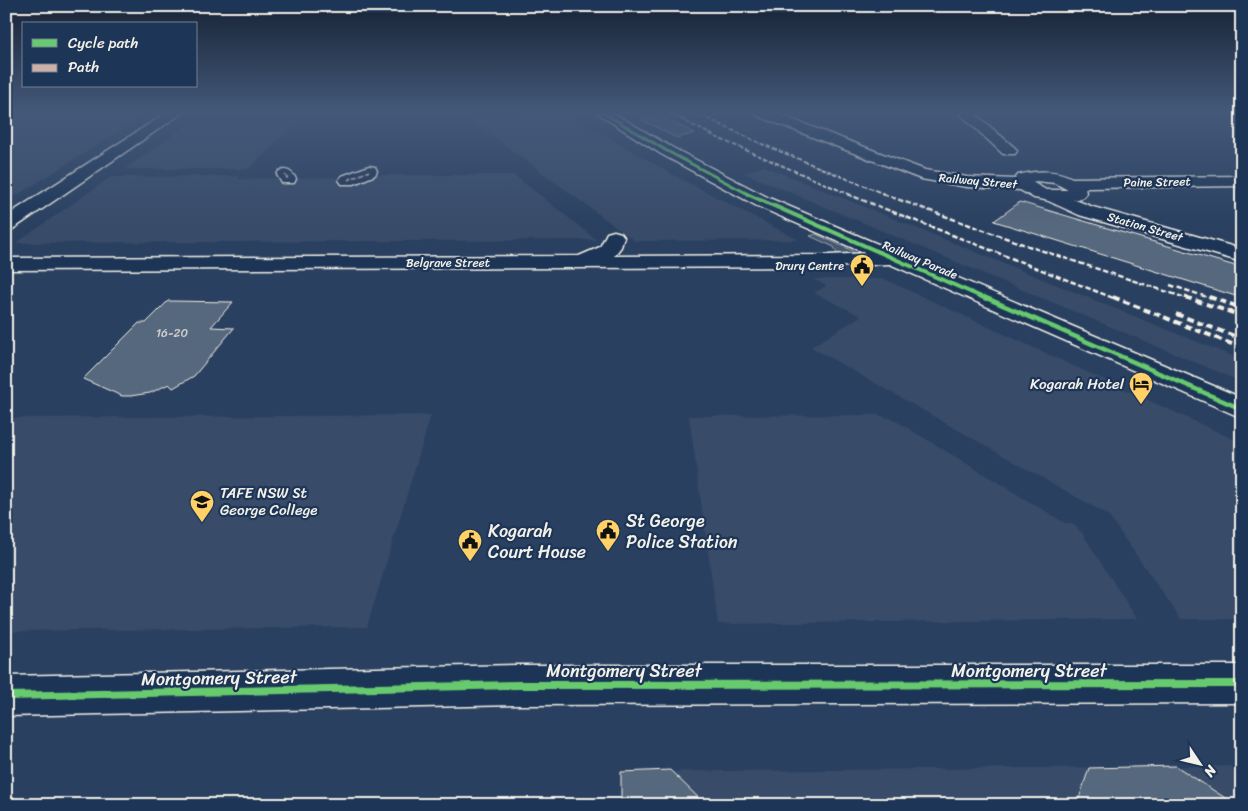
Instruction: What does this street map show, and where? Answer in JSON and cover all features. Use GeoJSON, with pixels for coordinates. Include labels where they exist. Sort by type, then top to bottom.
{"type":"FeatureCollection","features":[{"type":"Feature","properties":{"kind":"street"},"geometry":{"type":"LineString","coordinates":[[6,225],[118,151]]}},
{"type":"Feature","properties":{"kind":"street","name":"Railway Parade"},"geometry":{"type":"LineString","coordinates":[[667,151],[731,186],[889,258],[1239,408]]}},
{"type":"Feature","properties":{"kind":"street","name":"Railway Street"},"geometry":{"type":"LineString","coordinates":[[861,151],[921,174],[967,182],[1024,185]]}},
{"type":"Feature","properties":{"kind":"street"},"geometry":{"type":"LineString","coordinates":[[348,180],[369,171]]}},
{"type":"Feature","properties":{"kind":"street"},"geometry":{"type":"LineString","coordinates":[[1024,185],[1024,179],[1036,176],[1059,178],[1074,188],[1067,196],[1050,196]]}},
{"type":"Feature","properties":{"kind":"street","name":"Paine Street"},"geometry":{"type":"LineString","coordinates":[[1074,188],[1242,181]]}},
{"type":"Feature","properties":{"kind":"street","name":"Station Street"},"geometry":{"type":"LineString","coordinates":[[1024,185],[1034,191],[1086,211],[1242,256]]}},
{"type":"Feature","properties":{"kind":"street","name":"Station Street"},"geometry":{"type":"LineString","coordinates":[[1074,188],[1095,202],[1242,248]]}},
{"type":"Feature","properties":{"kind":"street"},"geometry":{"type":"LineString","coordinates":[[574,262],[589,260],[607,252],[613,245],[614,238]]}},
{"type":"Feature","properties":{"kind":"street","name":"Belgrave Street"},"geometry":{"type":"LineString","coordinates":[[6,264],[829,262],[889,258]]}},
{"type":"Feature","properties":{"kind":"street","name":"Montgomery Street"},"geometry":{"type":"LineString","coordinates":[[6,696],[528,685],[1242,684]]}},
{"type":"Feature","properties":{"kind":"shaded area"},"geometry":{"type":"Polygon","coordinates":[[[6,151],[88,151],[6,202],[6,151]]]}},
{"type":"Feature","properties":{"kind":"shaded area"},"geometry":{"type":"Polygon","coordinates":[[[150,151],[268,151],[249,169],[125,169],[150,151]]]}},
{"type":"Feature","properties":{"kind":"shaded area"},"geometry":{"type":"Polygon","coordinates":[[[513,151],[632,151],[681,179],[799,240],[635,241],[513,151]]]}},
{"type":"Feature","properties":{"kind":"shaded area"},"geometry":{"type":"Polygon","coordinates":[[[764,166],[1242,360],[1242,382],[744,173],[764,166]]]}},
{"type":"Feature","properties":{"kind":"shaded area"},"geometry":{"type":"Polygon","coordinates":[[[366,175],[514,175],[597,240],[16,243],[111,177],[240,176],[238,179],[365,177],[366,175]]]}},
{"type":"Feature","properties":{"kind":"shaded area"},"geometry":{"type":"Polygon","coordinates":[[[816,234],[853,251],[855,254],[838,256],[834,247],[810,236],[816,234]]]}},
{"type":"Feature","properties":{"kind":"shaded area"},"geometry":{"type":"Polygon","coordinates":[[[813,279],[884,279],[1242,443],[1242,619],[1181,619],[1108,515],[811,347],[861,316],[814,293],[826,286],[813,279]]]}},
{"type":"Feature","properties":{"kind":"shaded area","name":"TAFE NSW St George College"},"geometry":{"type":"Polygon","coordinates":[[[431,415],[367,627],[6,631],[6,418],[431,415]]]}},
{"type":"Feature","properties":{"kind":"shaded area"},"geometry":{"type":"Polygon","coordinates":[[[878,415],[893,419],[1065,523],[1072,523],[1082,533],[1137,619],[718,624],[689,416],[878,415]]]}},
{"type":"Feature","properties":{"kind":"shaded area"},"geometry":{"type":"Polygon","coordinates":[[[1231,766],[1242,783],[1242,805],[623,805],[623,772],[1231,766]]]}},
{"type":"Feature","properties":{"kind":"building"},"geometry":{"type":"Polygon","coordinates":[[[1020,202],[1242,268],[1242,298],[994,221],[1020,202]]]}},
{"type":"Feature","properties":{"kind":"building"},"geometry":{"type":"Polygon","coordinates":[[[168,301],[233,302],[211,327],[234,328],[194,376],[173,388],[169,384],[150,393],[130,396],[122,396],[83,379],[139,323],[146,323],[168,301]]]}},
{"type":"Feature","properties":{"kind":"building"},"geometry":{"type":"Polygon","coordinates":[[[1176,766],[1236,805],[1077,805],[1089,768],[1176,766]]]}},
{"type":"Feature","properties":{"kind":"building"},"geometry":{"type":"Polygon","coordinates":[[[670,770],[706,805],[621,805],[621,772],[670,770]]]}},
{"type":"Feature","properties":{"kind":"railway"},"geometry":{"type":"LineString","coordinates":[[748,151],[851,195]]}},
{"type":"Feature","properties":{"kind":"railway"},"geometry":{"type":"LineString","coordinates":[[779,151],[887,195]]}},
{"type":"Feature","properties":{"kind":"railway"},"geometry":{"type":"LineString","coordinates":[[847,194],[1116,299]]}},
{"type":"Feature","properties":{"kind":"railway"},"geometry":{"type":"LineString","coordinates":[[883,194],[1034,248],[1189,299]]}},
{"type":"Feature","properties":{"kind":"railway"},"geometry":{"type":"LineString","coordinates":[[1170,285],[1213,299]]}},
{"type":"Feature","properties":{"kind":"railway"},"geometry":{"type":"LineString","coordinates":[[1113,297],[1242,348]]}},
{"type":"Feature","properties":{"kind":"railway"},"geometry":{"type":"LineString","coordinates":[[1185,297],[1242,316]]}},
{"type":"Feature","properties":{"kind":"railway"},"geometry":{"type":"LineString","coordinates":[[1209,297],[1242,308]]}},
{"type":"Feature","properties":{"kind":"railway"},"geometry":{"type":"LineString","coordinates":[[1176,314],[1242,339]]}},
{"type":"Feature","properties":{"kind":"marked path"},"geometry":{"type":"LineString","coordinates":[[348,180],[369,171]]}},
{"type":"Feature","properties":{"kind":"marked path"},"geometry":{"type":"LineString","coordinates":[[285,175],[288,179]]}},
{"type":"Feature","properties":{"kind":"cycle path"},"geometry":{"type":"LineString","coordinates":[[667,151],[763,202],[1237,407]]}},
{"type":"Feature","properties":{"kind":"cycle path"},"geometry":{"type":"LineString","coordinates":[[6,696],[519,685],[1242,684]]}},
{"type":"Feature","properties":{"kind":"place","name":"Drury Centre"},"geometry":{"type":"Point","coordinates":[862,287]}},
{"type":"Feature","properties":{"kind":"place","name":"Kogarah Hotel"},"geometry":{"type":"Point","coordinates":[1141,405]}},
{"type":"Feature","properties":{"kind":"place","name":"TAFE NSW St George College"},"geometry":{"type":"Point","coordinates":[202,523]}},
{"type":"Feature","properties":{"kind":"place","name":"St George Police Station"},"geometry":{"type":"Point","coordinates":[608,552]}},
{"type":"Feature","properties":{"kind":"place","name":"Kogarah Court House"},"geometry":{"type":"Point","coordinates":[470,562]}}]}
